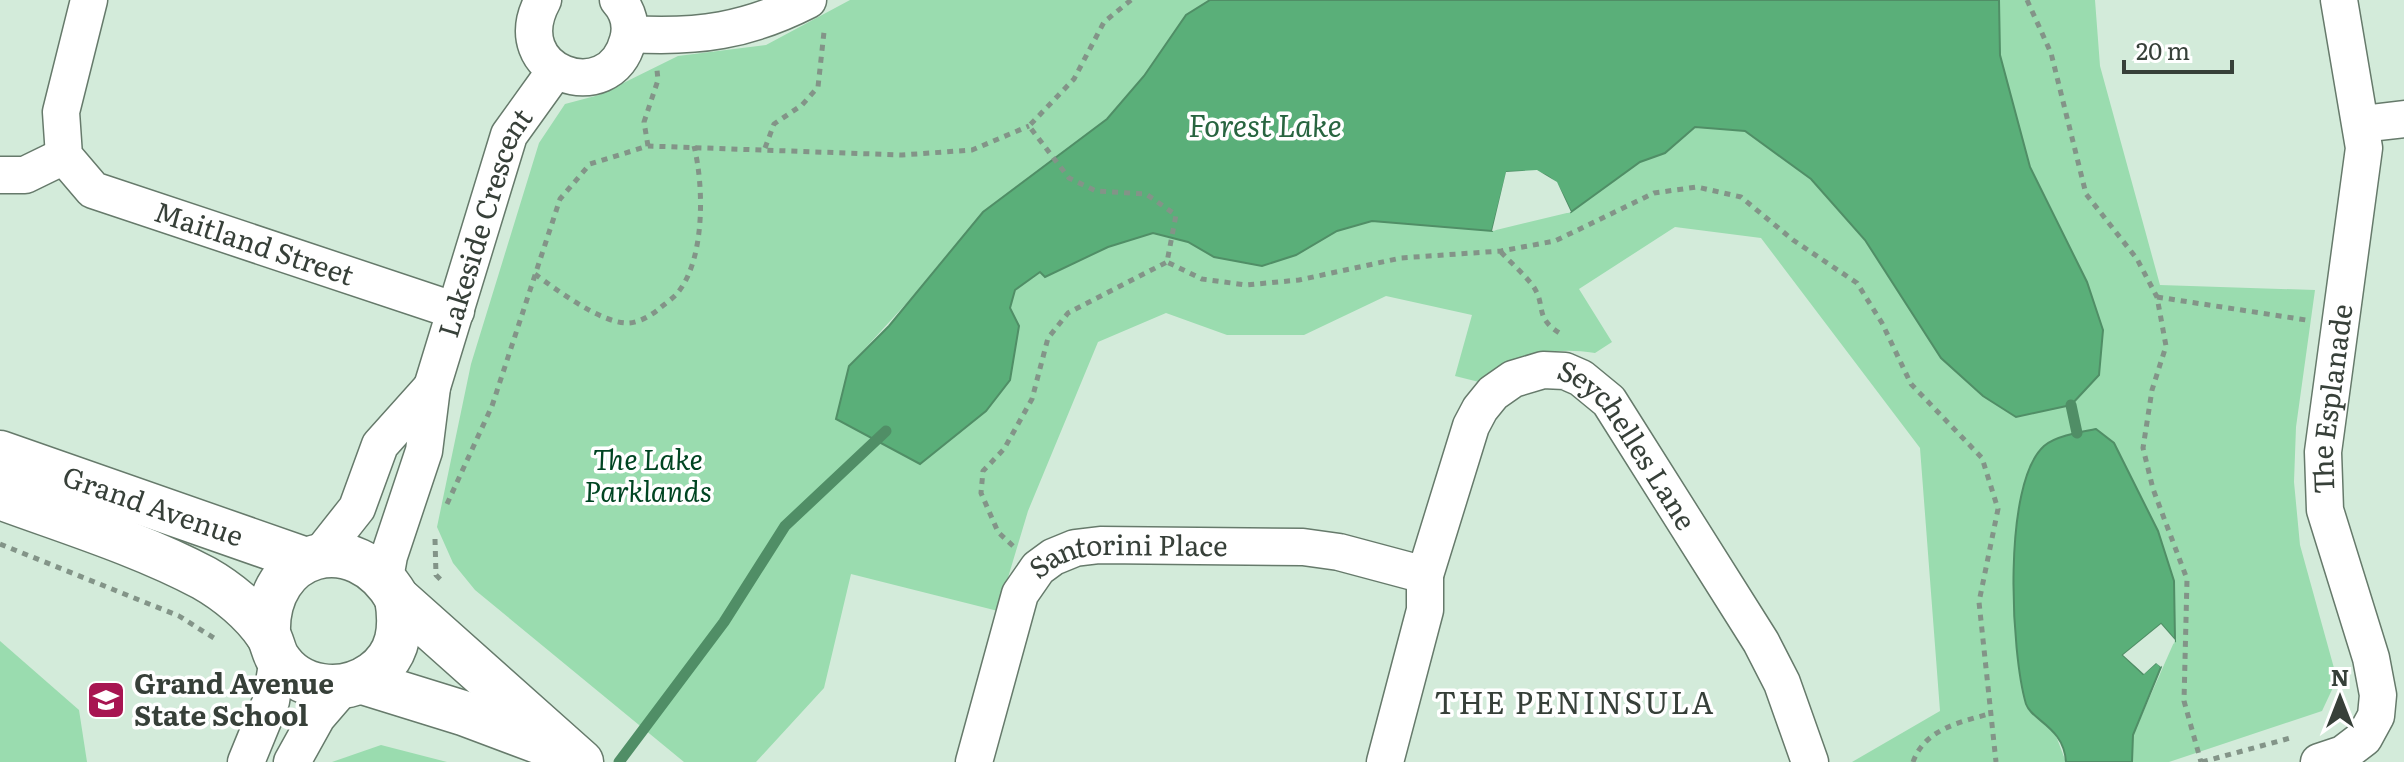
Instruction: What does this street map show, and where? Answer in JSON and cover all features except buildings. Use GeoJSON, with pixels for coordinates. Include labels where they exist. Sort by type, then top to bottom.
{"type":"FeatureCollection","features":[{"type":"Feature","properties":{"kind":"street"},"geometry":{"type":"LineString","coordinates":[[0,175],[25,175],[64,156],[61,112],[89,0]]}},
{"type":"Feature","properties":{"kind":"street"},"geometry":{"type":"LineString","coordinates":[[543,0],[535,15],[534,38],[543,60],[555,71],[570,77],[602,73],[642,35],[719,31],[817,12]]}},
{"type":"Feature","properties":{"kind":"street"},"geometry":{"type":"LineString","coordinates":[[618,0],[628,19],[642,35]]}},
{"type":"Feature","properties":{"kind":"street","name":"The Esplanade"},"geometry":{"type":"LineString","coordinates":[[2314,747],[2343,754],[2364,738],[2391,695],[2371,658],[2325,510],[2323,452],[2362,185],[2362,124],[2339,0]]}},
{"type":"Feature","properties":{"kind":"street","name":"Lakeside Crescent"},"geometry":{"type":"LineString","coordinates":[[391,588],[389,556],[424,451],[432,387],[509,135],[555,71]]}},
{"type":"Feature","properties":{"kind":"street"},"geometry":{"type":"LineString","coordinates":[[2362,124],[2404,119]]}},
{"type":"Feature","properties":{"kind":"street","name":"Maitland Street"},"geometry":{"type":"LineString","coordinates":[[64,156],[93,190],[456,311]]}},
{"type":"Feature","properties":{"kind":"street","name":"Seychelles Lane"},"geometry":{"type":"LineString","coordinates":[[1385,762],[1425,610],[1425,575],[1480,409],[1513,379],[1543,370],[1565,371],[1581,378],[1609,401],[1761,642],[1782,683],[1810,762]]}},
{"type":"Feature","properties":{"kind":"street","name":"Lakeside Crescent"},"geometry":{"type":"LineString","coordinates":[[313,558],[357,508],[380,445],[432,387]]}},
{"type":"Feature","properties":{"kind":"street","name":"Grand Avenue"},"geometry":{"type":"LineString","coordinates":[[0,453],[313,558],[356,557],[576,758]]}},
{"type":"Feature","properties":{"kind":"street","name":"Grand Avenue"},"geometry":{"type":"LineString","coordinates":[[0,497],[102,533],[205,579],[238,602],[273,647],[306,682],[352,685],[463,713],[576,758]]}},
{"type":"Feature","properties":{"kind":"street","name":"Santorini Place"},"geometry":{"type":"LineString","coordinates":[[974,762],[1020,594],[1038,568],[1075,548],[1100,545],[1303,547],[1339,552],[1425,575]]}},
{"type":"Feature","properties":{"kind":"street"},"geometry":{"type":"LineString","coordinates":[[246,762],[271,701],[273,647],[267,613],[274,591],[287,573],[313,558]]}},
{"type":"Feature","properties":{"kind":"street"},"geometry":{"type":"LineString","coordinates":[[292,762],[317,717],[352,685],[383,667],[396,646],[401,622],[391,588]]}},
{"type":"Feature","properties":{"kind":"path"},"geometry":{"type":"LineString","coordinates":[[441,519],[492,406],[560,199],[590,164],[648,146],[902,155],[972,150],[1029,126],[1074,79],[1104,22],[1131,0]]}},
{"type":"Feature","properties":{"kind":"path"},"geometry":{"type":"LineString","coordinates":[[2027,0],[2051,53],[2086,194],[2137,259],[2157,297],[2166,346],[2152,390],[2143,448],[2153,489],[2187,579],[2184,701],[2202,762],[2314,747]]}},
{"type":"Feature","properties":{"kind":"path"},"geometry":{"type":"LineString","coordinates":[[765,148],[774,124],[802,105],[818,87],[817,12]]}},
{"type":"Feature","properties":{"kind":"path"},"geometry":{"type":"LineString","coordinates":[[642,35],[658,80],[644,122],[648,146]]}},
{"type":"Feature","properties":{"kind":"path"},"geometry":{"type":"LineString","coordinates":[[1029,126],[1069,178],[1096,191],[1146,194],[1176,215],[1167,262]]}},
{"type":"Feature","properties":{"kind":"path"},"geometry":{"type":"LineString","coordinates":[[535,274],[573,302],[626,323],[651,316],[680,291],[693,259],[700,216],[701,173],[694,146]]}},
{"type":"Feature","properties":{"kind":"path"},"geometry":{"type":"LineString","coordinates":[[1167,262],[1202,279],[1246,285],[1299,280],[1401,258],[1501,251],[1555,241],[1654,193],[1697,187],[1741,197],[1793,240],[1857,283],[1882,323],[1911,384],[1982,458],[1998,509],[1979,602],[1996,762]]}},
{"type":"Feature","properties":{"kind":"path"},"geometry":{"type":"LineString","coordinates":[[1501,251],[1535,289],[1540,315],[1547,326]]}},
{"type":"Feature","properties":{"kind":"path"},"geometry":{"type":"LineString","coordinates":[[1038,568],[998,532],[981,493],[983,471],[1004,449],[1032,399],[1048,338],[1068,313],[1167,262]]}},
{"type":"Feature","properties":{"kind":"path"},"geometry":{"type":"LineString","coordinates":[[2157,297],[2340,326]]}},
{"type":"Feature","properties":{"kind":"path"},"geometry":{"type":"LineString","coordinates":[[434,533],[436,575],[444,584]]}},
{"type":"Feature","properties":{"kind":"path"},"geometry":{"type":"LineString","coordinates":[[1913,762],[1917,751],[1942,728],[1992,713]]}},
{"type":"Feature","properties":{"kind":"green space","name":"The Lake Parklands"},"geometry":{"type":"Polygon","coordinates":[[[850,0],[1210,0],[1186,15],[1144,76],[1107,119],[1066,152],[925,283],[849,366],[1010,308],[1015,290],[1040,272],[1046,277],[1108,247],[1153,233],[1188,242],[1215,257],[1296,255],[1337,231],[1372,221],[1492,231],[1571,212],[1640,162],[1665,153],[1695,127],[1745,131],[1811,179],[1865,240],[1941,358],[2087,282],[2030,167],[2000,55],[1999,0],[2095,0],[2100,66],[2160,285],[2315,290],[2296,427],[2294,482],[2300,545],[2337,679],[2322,711],[2169,762],[2132,762],[2133,735],[2175,640],[2174,581],[2027,708],[2053,728],[2066,762],[1852,762],[1940,711],[1920,448],[1761,238],[1675,227],[1579,289],[1612,342],[1595,353],[1563,351],[1538,355],[1487,384],[1455,376],[1472,315],[1386,296],[1304,335],[1227,335],[1166,313],[1098,342],[1028,511],[998,611],[851,574],[824,688],[756,762],[684,762],[475,590],[453,563],[437,527],[471,364],[539,143],[565,104],[599,95],[678,56],[766,45],[850,0]]]}},
{"type":"Feature","properties":{"kind":"green space"},"geometry":{"type":"Polygon","coordinates":[[[0,641],[79,710],[87,762],[0,762],[0,641]]]}},
{"type":"Feature","properties":{"kind":"green space"},"geometry":{"type":"Polygon","coordinates":[[[381,745],[447,762],[332,762],[381,745]]]}},
{"type":"Feature","properties":{"kind":"water","name":"Forest Lake"},"geometry":{"type":"Polygon","coordinates":[[[1210,0],[1999,0],[2000,55],[2030,167],[2087,282],[2103,330],[2099,375],[2071,405],[2016,417],[1983,396],[1941,358],[1865,240],[1811,179],[1745,131],[1695,127],[1665,153],[1640,162],[1571,212],[1560,189],[1548,177],[1532,172],[1507,172],[1492,231],[1372,221],[1337,231],[1296,255],[1262,266],[1214,257],[1188,242],[1153,233],[1108,247],[1045,277],[1040,272],[1015,290],[1010,308],[1019,326],[1010,380],[986,411],[920,464],[836,419],[849,366],[889,326],[983,212],[1107,119],[1144,76],[1186,15],[1210,0]]]}},
{"type":"Feature","properties":{"kind":"water"},"geometry":{"type":"Polygon","coordinates":[[[2096,429],[2114,443],[2158,531],[2174,581],[2175,640],[2161,624],[2123,655],[2143,674],[2157,662],[2161,667],[2133,735],[2132,762],[2066,762],[2060,741],[2026,704],[2017,648],[2014,610],[2016,531],[2021,495],[2031,466],[2049,443],[2096,429]]]}},
{"type":"Feature","properties":{"kind":"pier"},"geometry":{"type":"Polygon","coordinates":[[[1537,170],[1557,182],[1571,212],[1567,213],[1554,185],[1536,175],[1510,176],[1496,230],[1492,231],[1506,172],[1537,170]]]}},
{"type":"Feature","properties":{"kind":"pier"},"geometry":{"type":"Polygon","coordinates":[[[2161,624],[2175,640],[2174,644],[2161,629],[2129,655],[2144,669],[2156,659],[2163,663],[2161,667],[2156,663],[2144,674],[2123,655],[2161,624]]]}},
{"type":"Feature","properties":{"kind":"waterway"},"geometry":{"type":"LineString","coordinates":[[2071,405],[2077,433]]}},
{"type":"Feature","properties":{"kind":"waterway"},"geometry":{"type":"LineString","coordinates":[[619,762],[724,622],[785,526],[886,431]]}},
{"type":"Feature","properties":{"kind":"place","name":"Grand Avenue State School"},"geometry":{"type":"Point","coordinates":[106,700]}},
{"type":"Feature","properties":{"kind":"district","name":"THE PENINSULA"},"geometry":{"type":"Point","coordinates":[1575,704]}}]}
